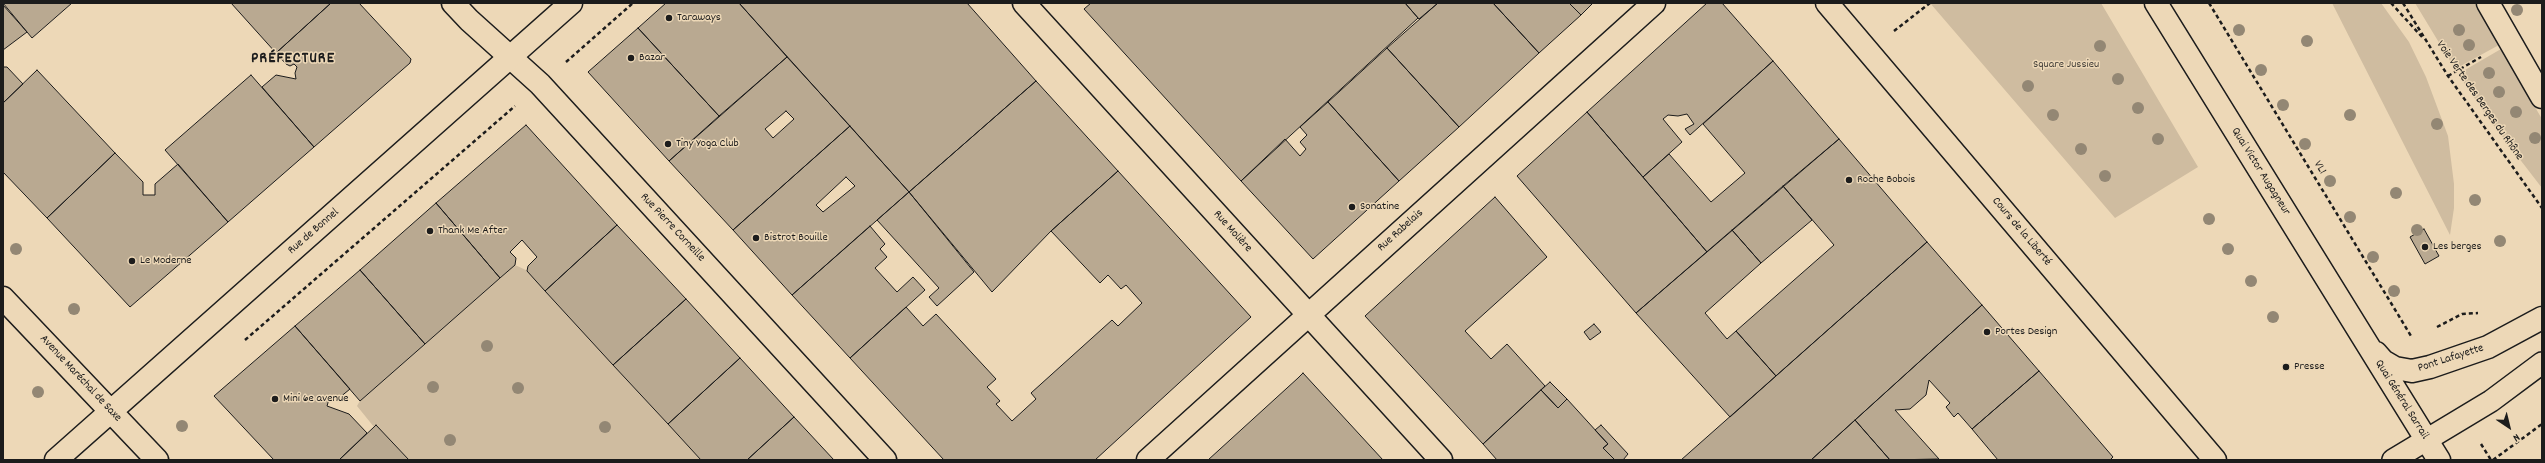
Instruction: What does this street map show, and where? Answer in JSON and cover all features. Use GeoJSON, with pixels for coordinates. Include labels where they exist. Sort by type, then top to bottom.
{"type":"FeatureCollection","features":[{"type":"Feature","properties":{"kind":"street","name":"Rue Pierre Corneille"},"geometry":{"type":"LineString","coordinates":[[453,3],[469,20],[511,56],[540,84],[885,460]]}},
{"type":"Feature","properties":{"kind":"street","name":"Rue de Bonnel"},"geometry":{"type":"LineString","coordinates":[[56,460],[478,88],[511,56],[572,3]]}},
{"type":"Feature","properties":{"kind":"street","name":"Rue Molière"},"geometry":{"type":"LineString","coordinates":[[1024,3],[1441,460]]}},
{"type":"Feature","properties":{"kind":"street","name":"Rue Rabelais"},"geometry":{"type":"LineString","coordinates":[[1148,460],[1654,3]]}},
{"type":"Feature","properties":{"kind":"street","name":"Cours de la Liberté"},"geometry":{"type":"LineString","coordinates":[[1827,3],[2215,460]]}},
{"type":"Feature","properties":{"kind":"street","name":"Quai Victor Augagneur"},"geometry":{"type":"LineString","coordinates":[[2156,3],[2365,340]]}},
{"type":"Feature","properties":{"kind":"street"},"geometry":{"type":"LineString","coordinates":[[2488,3],[2542,97]]}},
{"type":"Feature","properties":{"kind":"street","name":"Avenue Maréchal de Saxe"},"geometry":{"type":"LineString","coordinates":[[3,298],[157,460]]}},
{"type":"Feature","properties":{"kind":"street","name":"Pont Lafayette"},"geometry":{"type":"LineString","coordinates":[[2365,340],[2383,361],[2396,368],[2412,371],[2430,367],[2488,347],[2542,318]]}},
{"type":"Feature","properties":{"kind":"street","name":"Quai Général Sarrail"},"geometry":{"type":"LineString","coordinates":[[2365,340],[2439,460]]}},
{"type":"Feature","properties":{"kind":"lane"},"geometry":{"type":"LineString","coordinates":[[2393,460],[2491,401],[2542,363]]}},
{"type":"Feature","properties":{"kind":"path"},"geometry":{"type":"LineString","coordinates":[[240,344],[633,3]]}},
{"type":"Feature","properties":{"kind":"path"},"geometry":{"type":"LineString","coordinates":[[1916,14],[1930,3]]}},
{"type":"Feature","properties":{"kind":"path","name":"VL1"},"geometry":{"type":"LineString","coordinates":[[2209,3],[2414,342]]}},
{"type":"Feature","properties":{"kind":"path"},"geometry":{"type":"LineString","coordinates":[[2391,3],[2428,44]]}},
{"type":"Feature","properties":{"kind":"path","name":"Voie Verte des Berges du Rhône"},"geometry":{"type":"LineString","coordinates":[[2403,3],[2448,76],[2542,208]]}},
{"type":"Feature","properties":{"kind":"path"},"geometry":{"type":"LineString","coordinates":[[2448,76],[2510,41]]}},
{"type":"Feature","properties":{"kind":"path"},"geometry":{"type":"LineString","coordinates":[[2493,460],[2542,424]]}},
{"type":"Feature","properties":{"kind":"green space","name":"Square Jussieu"},"geometry":{"type":"Polygon","coordinates":[[[1930,3],[2101,3],[2198,167],[2115,218],[1930,3]]]}},
{"type":"Feature","properties":{"kind":"green space"},"geometry":{"type":"Polygon","coordinates":[[[2332,3],[2381,3],[2409,42],[2426,77],[2448,136],[2454,184],[2454,208],[2450,235],[2332,3]]]}},
{"type":"Feature","properties":{"kind":"green space"},"geometry":{"type":"Polygon","coordinates":[[[2415,3],[2475,3],[2499,45],[2455,69],[2415,3]]]}},
{"type":"Feature","properties":{"kind":"green space"},"geometry":{"type":"Polygon","coordinates":[[[2501,49],[2542,119],[2542,188],[2488,118],[2458,74],[2501,49]]]}},
{"type":"Feature","properties":{"kind":"green space"},"geometry":{"type":"Polygon","coordinates":[[[515,265],[528,271],[701,460],[407,460],[374,427],[357,406],[361,399],[515,265]]]}},
{"type":"Feature","properties":{"kind":"building"},"geometry":{"type":"Polygon","coordinates":[[[3,3],[72,3],[32,38],[3,3]]]}},
{"type":"Feature","properties":{"kind":"building"},"geometry":{"type":"Polygon","coordinates":[[[231,3],[331,3],[276,53],[231,3]]]}},
{"type":"Feature","properties":{"kind":"building"},"geometry":{"type":"Polygon","coordinates":[[[331,3],[359,3],[411,59],[410,63],[314,147],[262,87],[276,75],[296,79],[295,73],[297,67],[294,64],[290,66],[286,64],[276,53],[331,3]]]}},
{"type":"Feature","properties":{"kind":"building"},"geometry":{"type":"Polygon","coordinates":[[[666,3],[739,3],[787,57],[719,116],[638,28],[666,3]]]}},
{"type":"Feature","properties":{"kind":"building"},"geometry":{"type":"Polygon","coordinates":[[[739,3],[967,3],[1036,81],[909,192],[739,3]]]}},
{"type":"Feature","properties":{"kind":"building"},"geometry":{"type":"Polygon","coordinates":[[[1091,3],[1405,3],[1418,18],[1241,181],[1084,9],[1091,3]]]}},
{"type":"Feature","properties":{"kind":"building"},"geometry":{"type":"Polygon","coordinates":[[[1405,3],[1438,3],[1419,19],[1405,3]]]}},
{"type":"Feature","properties":{"kind":"building"},"geometry":{"type":"Polygon","coordinates":[[[1438,3],[1493,3],[1539,53],[1459,127],[1387,48],[1438,3]]]}},
{"type":"Feature","properties":{"kind":"building"},"geometry":{"type":"Polygon","coordinates":[[[1493,3],[1569,3],[1581,15],[1539,53],[1493,3]]]}},
{"type":"Feature","properties":{"kind":"building"},"geometry":{"type":"Polygon","coordinates":[[[1569,3],[1593,3],[1581,15],[1569,3]]]}},
{"type":"Feature","properties":{"kind":"building"},"geometry":{"type":"Polygon","coordinates":[[[1707,3],[1722,3],[1773,61],[1690,135],[1685,129],[1694,124],[1687,114],[1678,116],[1668,115],[1663,119],[1682,142],[1643,177],[1587,112],[1707,3]]]}},
{"type":"Feature","properties":{"kind":"building"},"geometry":{"type":"Polygon","coordinates":[[[3,5],[27,32],[3,50],[3,5]]]}},
{"type":"Feature","properties":{"kind":"building"},"geometry":{"type":"Polygon","coordinates":[[[638,28],[719,116],[669,161],[588,72],[638,28]]]}},
{"type":"Feature","properties":{"kind":"building"},"geometry":{"type":"Polygon","coordinates":[[[1387,48],[1459,127],[1399,181],[1328,102],[1387,48]]]}},
{"type":"Feature","properties":{"kind":"building"},"geometry":{"type":"Polygon","coordinates":[[[787,57],[850,126],[733,230],[669,161],[787,57]],[[786,111],[765,129],[773,138],[794,119],[786,111]]]}},
{"type":"Feature","properties":{"kind":"building"},"geometry":{"type":"Polygon","coordinates":[[[1773,61],[1839,139],[1707,252],[1643,177],[1669,154],[1711,202],[1745,173],[1703,124],[1773,61]]]}},
{"type":"Feature","properties":{"kind":"building"},"geometry":{"type":"Polygon","coordinates":[[[3,67],[7,67],[23,84],[3,103],[3,67]]]}},
{"type":"Feature","properties":{"kind":"building"},"geometry":{"type":"Polygon","coordinates":[[[37,70],[115,153],[47,218],[3,172],[3,103],[37,70]]]}},
{"type":"Feature","properties":{"kind":"building"},"geometry":{"type":"Polygon","coordinates":[[[251,75],[314,147],[228,222],[165,150],[251,75]]]}},
{"type":"Feature","properties":{"kind":"building"},"geometry":{"type":"Polygon","coordinates":[[[1036,81],[1118,171],[1051,231],[992,292],[909,192],[1036,81]]]}},
{"type":"Feature","properties":{"kind":"building"},"geometry":{"type":"Polygon","coordinates":[[[1328,102],[1399,181],[1313,259],[1241,181],[1285,139],[1300,156],[1306,149],[1300,142],[1307,135],[1300,127],[1328,102]]]}},
{"type":"Feature","properties":{"kind":"building"},"geometry":{"type":"Polygon","coordinates":[[[1587,112],[1707,252],[1636,313],[1517,176],[1587,112]]]}},
{"type":"Feature","properties":{"kind":"building"},"geometry":{"type":"Polygon","coordinates":[[[526,125],[617,225],[545,291],[527,271],[528,266],[537,257],[522,240],[510,252],[516,258],[515,265],[500,278],[436,203],[526,125]]]}},
{"type":"Feature","properties":{"kind":"building"},"geometry":{"type":"Polygon","coordinates":[[[850,126],[909,192],[792,295],[733,230],[850,126]],[[846,177],[816,205],[823,212],[855,186],[846,177]]]}},
{"type":"Feature","properties":{"kind":"building"},"geometry":{"type":"Polygon","coordinates":[[[1839,139],[1927,242],[1776,376],[1736,331],[1834,245],[1783,186],[1839,139]]]}},
{"type":"Feature","properties":{"kind":"building"},"geometry":{"type":"Polygon","coordinates":[[[115,153],[143,182],[143,195],[155,195],[155,184],[178,164],[228,222],[130,307],[47,218],[115,153]]]}},
{"type":"Feature","properties":{"kind":"building"},"geometry":{"type":"Polygon","coordinates":[[[1118,171],[1251,317],[1095,460],[944,460],[850,358],[906,307],[923,326],[936,314],[996,379],[987,387],[1000,401],[996,404],[1012,421],[1036,399],[1031,393],[1112,320],[1118,326],[1142,303],[1126,285],[1121,289],[1108,275],[1100,283],[1051,231],[1118,171]]]}},
{"type":"Feature","properties":{"kind":"building"},"geometry":{"type":"Polygon","coordinates":[[[1783,186],[1812,220],[1761,263],[1732,230],[1783,186]]]}},
{"type":"Feature","properties":{"kind":"building"},"geometry":{"type":"Polygon","coordinates":[[[909,192],[974,272],[937,306],[929,297],[939,288],[877,220],[909,192]]]}},
{"type":"Feature","properties":{"kind":"building"},"geometry":{"type":"Polygon","coordinates":[[[1495,197],[1547,257],[1465,331],[1491,359],[1507,344],[1545,386],[1483,444],[1365,316],[1495,197]]]}},
{"type":"Feature","properties":{"kind":"building"},"geometry":{"type":"Polygon","coordinates":[[[436,203],[500,278],[425,344],[360,270],[436,203]]]}},
{"type":"Feature","properties":{"kind":"building"},"geometry":{"type":"Polygon","coordinates":[[[617,225],[686,299],[613,365],[545,291],[617,225]]]}},
{"type":"Feature","properties":{"kind":"building"},"geometry":{"type":"Polygon","coordinates":[[[870,226],[885,244],[880,249],[887,257],[875,268],[897,292],[913,277],[925,290],[850,358],[792,295],[870,226]]]}},
{"type":"Feature","properties":{"kind":"building","name":"Les berges"},"geometry":{"type":"Polygon","coordinates":[[[2424,229],[2439,256],[2425,264],[2410,237],[2424,229]]]}},
{"type":"Feature","properties":{"kind":"building"},"geometry":{"type":"Polygon","coordinates":[[[1732,230],[1761,263],[1705,313],[1727,339],[1736,331],[1776,376],[1730,417],[1636,313],[1732,230]]]}},
{"type":"Feature","properties":{"kind":"building"},"geometry":{"type":"Polygon","coordinates":[[[1927,242],[1982,305],[1811,460],[1681,460],[1927,242]]]}},
{"type":"Feature","properties":{"kind":"building"},"geometry":{"type":"Polygon","coordinates":[[[360,270],[425,344],[360,401],[295,326],[360,270]]]}},
{"type":"Feature","properties":{"kind":"building"},"geometry":{"type":"Polygon","coordinates":[[[686,299],[740,358],[668,424],[613,365],[686,299]]]}},
{"type":"Feature","properties":{"kind":"building"},"geometry":{"type":"Polygon","coordinates":[[[1982,305],[2039,371],[1972,429],[1958,413],[1954,417],[1946,407],[1950,403],[1929,380],[1926,395],[1910,409],[1895,410],[1939,459],[1890,460],[1855,420],[1982,305]]]}},
{"type":"Feature","properties":{"kind":"building"},"geometry":{"type":"Polygon","coordinates":[[[1594,324],[1601,332],[1590,340],[1584,332],[1594,324]]]}},
{"type":"Feature","properties":{"kind":"building"},"geometry":{"type":"Polygon","coordinates":[[[295,326],[350,389],[339,398],[330,396],[327,406],[349,414],[367,433],[339,460],[274,460],[214,396],[295,326]]]}},
{"type":"Feature","properties":{"kind":"building"},"geometry":{"type":"Polygon","coordinates":[[[740,358],[794,417],[747,460],[701,460],[668,424],[740,358]]]}},
{"type":"Feature","properties":{"kind":"building"},"geometry":{"type":"Polygon","coordinates":[[[2039,371],[2113,457],[2110,460],[1998,460],[1972,429],[2039,371]]]}},
{"type":"Feature","properties":{"kind":"building"},"geometry":{"type":"Polygon","coordinates":[[[1303,373],[1383,460],[1208,460],[1298,378],[1303,373]]]}},
{"type":"Feature","properties":{"kind":"building"},"geometry":{"type":"Polygon","coordinates":[[[1550,382],[1567,399],[1558,408],[1541,390],[1550,382]]]}},
{"type":"Feature","properties":{"kind":"building"},"geometry":{"type":"Polygon","coordinates":[[[1541,390],[1558,408],[1567,399],[1608,444],[1603,448],[1615,460],[1497,460],[1483,444],[1541,390]]]}},
{"type":"Feature","properties":{"kind":"building"},"geometry":{"type":"Polygon","coordinates":[[[794,417],[834,460],[747,460],[794,417]]]}},
{"type":"Feature","properties":{"kind":"building"},"geometry":{"type":"Polygon","coordinates":[[[1855,420],[1890,460],[1811,460],[1855,420]]]}},
{"type":"Feature","properties":{"kind":"building"},"geometry":{"type":"Polygon","coordinates":[[[376,425],[409,460],[339,460],[374,427],[376,425]]]}},
{"type":"Feature","properties":{"kind":"building"},"geometry":{"type":"Polygon","coordinates":[[[1601,425],[1628,454],[1623,460],[1615,460],[1603,448],[1608,444],[1595,430],[1601,425]]]}},
{"type":"Feature","properties":{"kind":"place","name":"Taraways"},"geometry":{"type":"Point","coordinates":[669,18]}},
{"type":"Feature","properties":{"kind":"place","name":"Bazar"},"geometry":{"type":"Point","coordinates":[631,58]}},
{"type":"Feature","properties":{"kind":"place","name":"Tiny Yoga Club"},"geometry":{"type":"Point","coordinates":[668,144]}},
{"type":"Feature","properties":{"kind":"place","name":"Roche Bobois"},"geometry":{"type":"Point","coordinates":[1849,180]}},
{"type":"Feature","properties":{"kind":"place","name":"Sonatine"},"geometry":{"type":"Point","coordinates":[1352,207]}},
{"type":"Feature","properties":{"kind":"place","name":"Thank Me After"},"geometry":{"type":"Point","coordinates":[430,231]}},
{"type":"Feature","properties":{"kind":"place","name":"Bistrot Bouille"},"geometry":{"type":"Point","coordinates":[756,238]}},
{"type":"Feature","properties":{"kind":"place","name":"Les berges"},"geometry":{"type":"Point","coordinates":[2425,247]}},
{"type":"Feature","properties":{"kind":"place","name":"Le Moderne"},"geometry":{"type":"Point","coordinates":[132,261]}},
{"type":"Feature","properties":{"kind":"place","name":"Portes Design"},"geometry":{"type":"Point","coordinates":[1987,332]}},
{"type":"Feature","properties":{"kind":"place","name":"Presse"},"geometry":{"type":"Point","coordinates":[2286,367]}},
{"type":"Feature","properties":{"kind":"place","name":"Mini 6e avenue"},"geometry":{"type":"Point","coordinates":[275,399]}},
{"type":"Feature","properties":{"kind":"district","name":"PRÉFECTURE"},"geometry":{"type":"Point","coordinates":[293,60]}}]}
